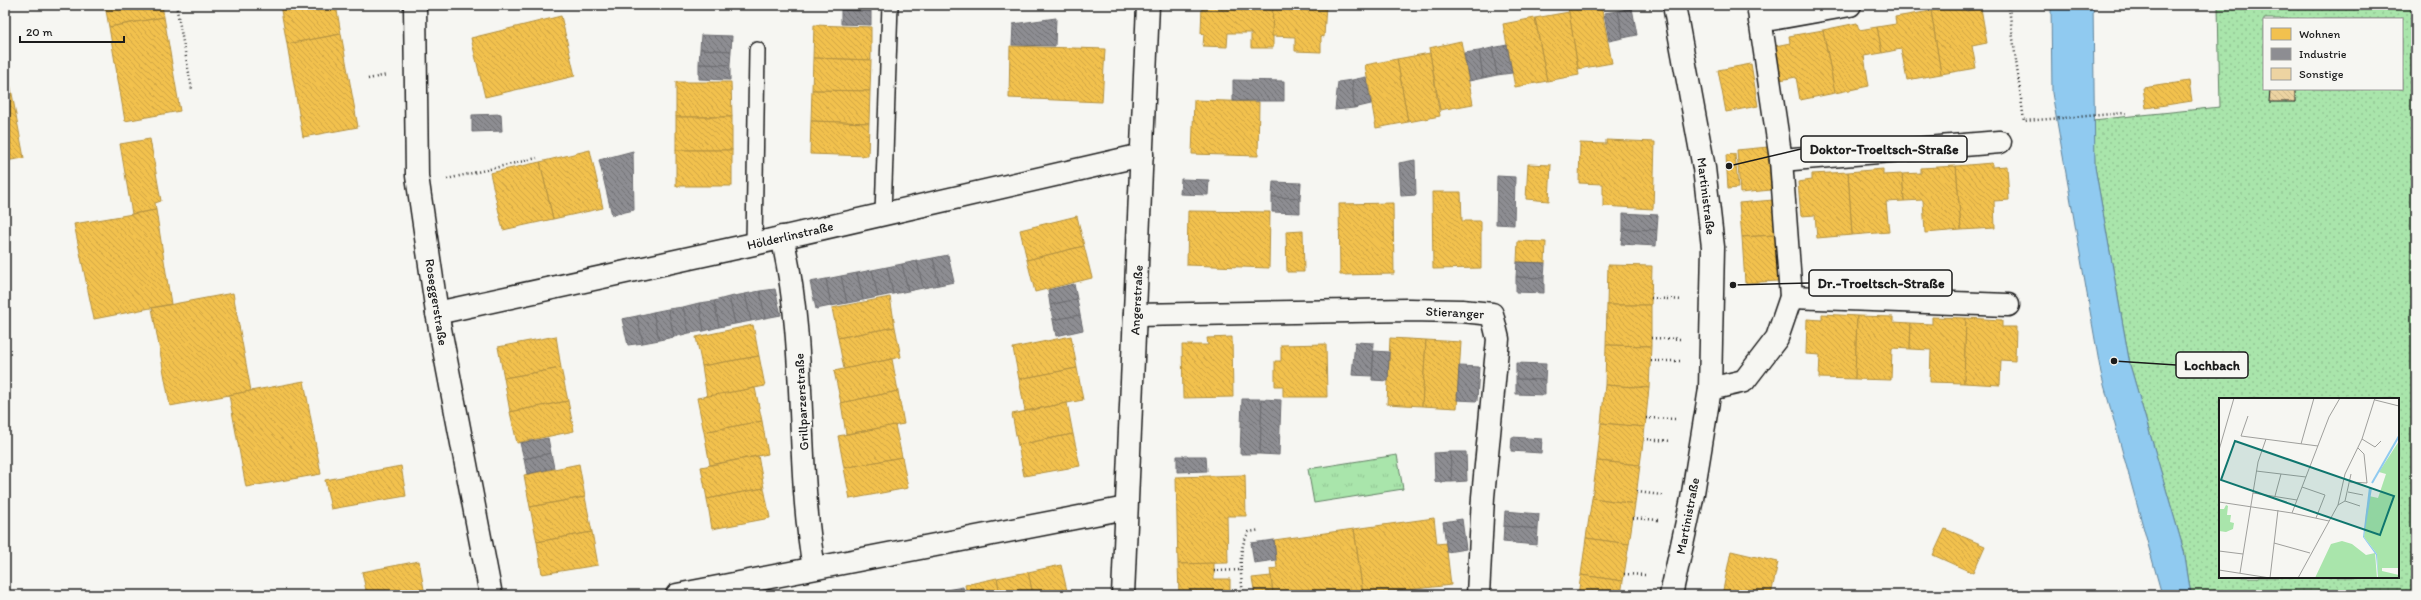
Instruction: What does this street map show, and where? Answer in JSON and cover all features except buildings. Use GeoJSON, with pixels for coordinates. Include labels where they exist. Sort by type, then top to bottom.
{"type":"FeatureCollection","features":[{"type":"Feature","properties":{"kind":"street","name":"Roseggerstraße"},"geometry":{"type":"LineString","coordinates":[[415,5],[417,176],[420,186],[437,313],[491,595]]}},
{"type":"Feature","properties":{"kind":"street","name":"Angerstraße"},"geometry":{"type":"LineString","coordinates":[[1123,595],[1148,5]]}},
{"type":"Feature","properties":{"kind":"street","name":"Martinistraße"},"geometry":{"type":"LineString","coordinates":[[1671,595],[1687,523],[1710,389],[1713,248],[1704,168],[1674,5]]}},
{"type":"Feature","properties":{"kind":"street"},"geometry":{"type":"LineString","coordinates":[[1710,389],[1744,381],[1777,338],[1791,297],[1781,160],[1759,13],[1850,5]]}},
{"type":"Feature","properties":{"kind":"street"},"geometry":{"type":"LineString","coordinates":[[1781,160],[2000,142]]}},
{"type":"Feature","properties":{"kind":"street","name":"Hölderlinstraße"},"geometry":{"type":"LineString","coordinates":[[437,313],[754,244],[1142,155]]}},
{"type":"Feature","properties":{"kind":"street","name":"Grillparzerstraße"},"geometry":{"type":"LineString","coordinates":[[782,237],[790,271],[799,355],[806,524],[814,568]]}},
{"type":"Feature","properties":{"kind":"street"},"geometry":{"type":"LineString","coordinates":[[1791,297],[2008,305]]}},
{"type":"Feature","properties":{"kind":"street","name":"Stieranger"},"geometry":{"type":"LineString","coordinates":[[1135,315],[1408,310],[1462,311],[1492,314],[1498,339],[1483,496],[1478,595]]}},
{"type":"Feature","properties":{"kind":"street"},"geometry":{"type":"LineString","coordinates":[[677,595],[1126,508]]}},
{"type":"Feature","properties":{"kind":"lane"},"geometry":{"type":"LineString","coordinates":[[883,214],[890,5]]}},
{"type":"Feature","properties":{"kind":"lane"},"geometry":{"type":"LineString","coordinates":[[754,244],[757,50]]}},
{"type":"Feature","properties":{"kind":"path"},"geometry":{"type":"LineString","coordinates":[[176,5],[192,89]]}},
{"type":"Feature","properties":{"kind":"path"},"geometry":{"type":"LineString","coordinates":[[2006,5],[2009,8],[2024,121],[2126,113]]}},
{"type":"Feature","properties":{"kind":"path"},"geometry":{"type":"LineString","coordinates":[[420,186],[537,158]]}},
{"type":"Feature","properties":{"kind":"path"},"geometry":{"type":"LineString","coordinates":[[1243,595],[1241,570],[1243,541],[1249,532],[1260,530]]}},
{"type":"Feature","properties":{"kind":"path"},"geometry":{"type":"LineString","coordinates":[[1214,571],[1241,570]]}},
{"type":"Feature","properties":{"kind":"path"},"geometry":{"type":"LineString","coordinates":[[1621,593],[1639,595]]}},
{"type":"Feature","properties":{"kind":"green space"},"geometry":{"type":"Polygon","coordinates":[[[2218,5],[2416,5],[2416,595],[2191,595],[2184,551],[2130,365],[2095,167],[2093,120],[2220,107],[2218,5]]]}},
{"type":"Feature","properties":{"kind":"green space"},"geometry":{"type":"Polygon","coordinates":[[[1397,455],[1403,489],[1314,503],[1308,469],[1397,455]]]}},
{"type":"Feature","properties":{"kind":"water"},"geometry":{"type":"Polygon","coordinates":[[[2051,5],[2093,5],[2095,167],[2130,365],[2184,551],[2191,595],[2162,595],[2101,374],[2052,93],[2051,5]]]}},
{"type":"Feature","properties":{"kind":"place","name":"Doktor-Troeltsch-Straße"},"geometry":{"type":"Point","coordinates":[1729,166]}},
{"type":"Feature","properties":{"kind":"place","name":"Dr.-Troeltsch-Straße"},"geometry":{"type":"Point","coordinates":[1733,285]}},
{"type":"Feature","properties":{"kind":"place","name":"Lochbach"},"geometry":{"type":"Point","coordinates":[2114,361]}}]}
